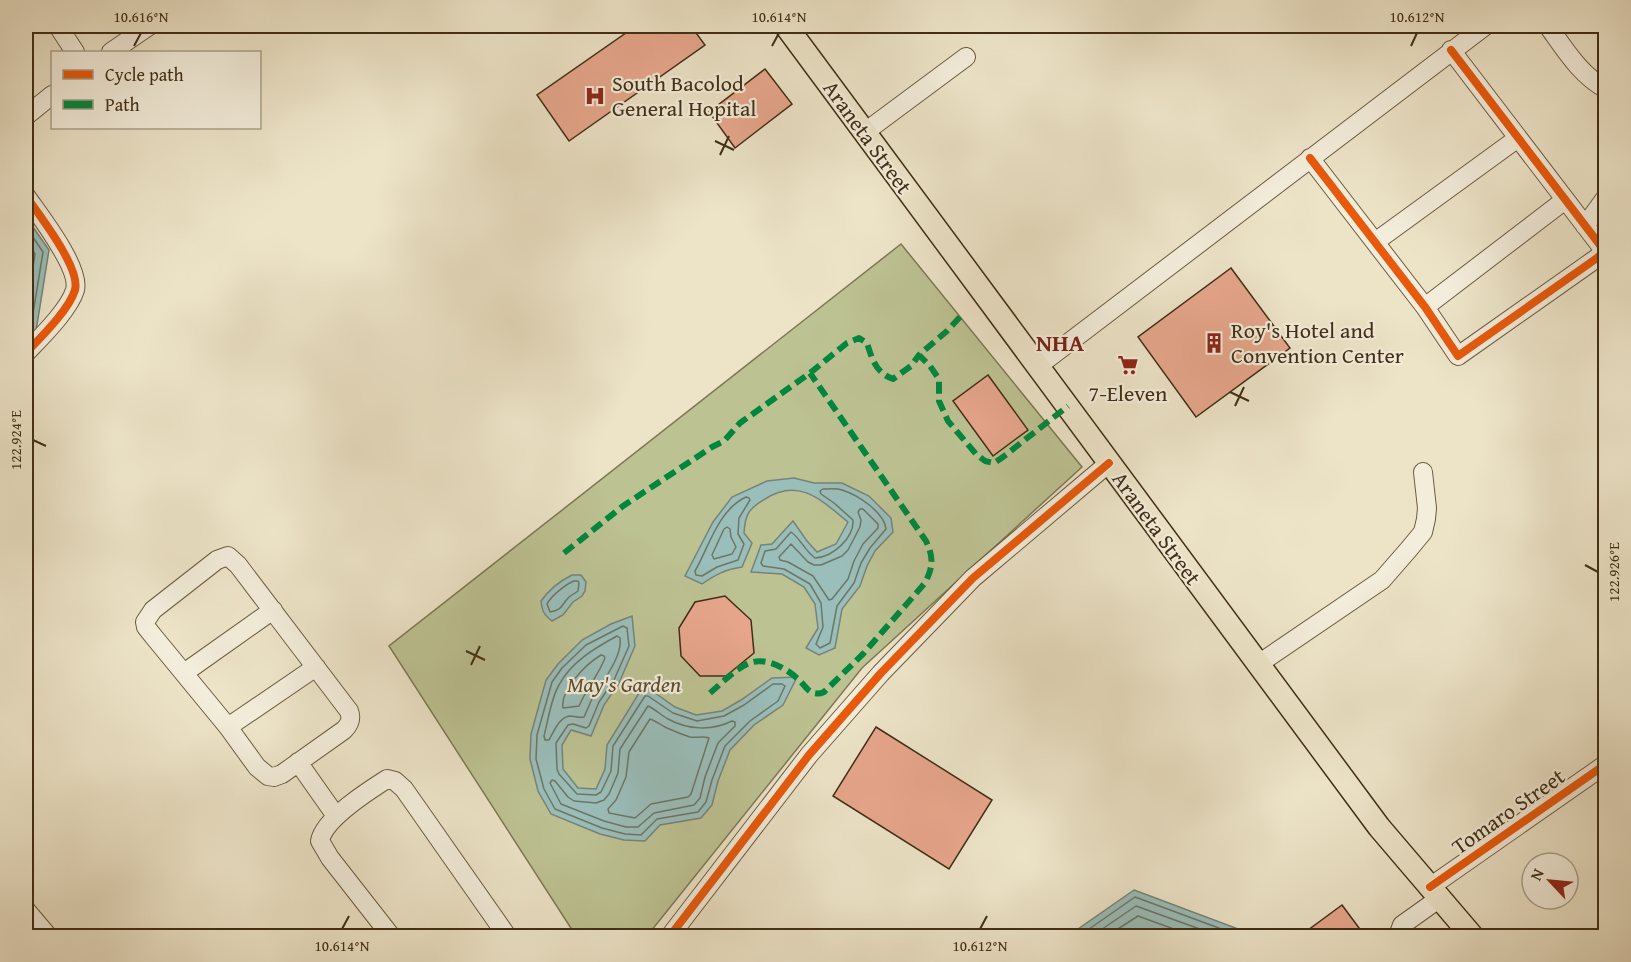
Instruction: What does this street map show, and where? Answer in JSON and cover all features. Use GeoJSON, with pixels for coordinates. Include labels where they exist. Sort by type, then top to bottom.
{"type":"FeatureCollection","features":[{"type":"Feature","properties":{"kind":"main road","name":"Araneta Street"},"geometry":{"type":"LineString","coordinates":[[786,26],[1379,827],[1472,936]]}},
{"type":"Feature","properties":{"kind":"street"},"geometry":{"type":"LineString","coordinates":[[58,26],[74,51]]}},
{"type":"Feature","properties":{"kind":"street"},"geometry":{"type":"LineString","coordinates":[[112,51],[149,26]]}},
{"type":"Feature","properties":{"kind":"street"},"geometry":{"type":"LineString","coordinates":[[1038,366],[1485,26]]}},
{"type":"Feature","properties":{"kind":"street"},"geometry":{"type":"LineString","coordinates":[[1548,26],[1585,74],[1595,84],[1605,89]]}},
{"type":"Feature","properties":{"kind":"street"},"geometry":{"type":"LineString","coordinates":[[1310,158],[1425,308],[1458,356],[1601,265],[1603,249],[1451,50]]}},
{"type":"Feature","properties":{"kind":"street"},"geometry":{"type":"LineString","coordinates":[[865,132],[966,57]]}},
{"type":"Feature","properties":{"kind":"street"},"geometry":{"type":"LineString","coordinates":[[26,116],[51,96]]}},
{"type":"Feature","properties":{"kind":"street"},"geometry":{"type":"LineString","coordinates":[[1375,243],[1518,138]]}},
{"type":"Feature","properties":{"kind":"street"},"geometry":{"type":"LineString","coordinates":[[26,196],[66,256],[74,276],[75,289],[68,304],[26,353]]}},
{"type":"Feature","properties":{"kind":"street"},"geometry":{"type":"LineString","coordinates":[[1586,226],[1605,197]]}},
{"type":"Feature","properties":{"kind":"street"},"geometry":{"type":"LineString","coordinates":[[1425,308],[1565,200]]}},
{"type":"Feature","properties":{"kind":"street"},"geometry":{"type":"LineString","coordinates":[[670,936],[809,755],[881,673],[974,578],[1109,463]]}},
{"type":"Feature","properties":{"kind":"street"},"geometry":{"type":"LineString","coordinates":[[1257,665],[1382,580],[1396,565],[1423,532],[1427,508],[1423,472]]}},
{"type":"Feature","properties":{"kind":"street"},"geometry":{"type":"LineString","coordinates":[[224,556],[232,559],[273,610],[349,711],[350,722],[344,730],[282,774],[274,777],[268,776],[257,767],[228,727],[146,627],[145,622],[153,610],[224,556]]}},
{"type":"Feature","properties":{"kind":"street"},"geometry":{"type":"LineString","coordinates":[[184,673],[273,610]]}},
{"type":"Feature","properties":{"kind":"street"},"geometry":{"type":"LineString","coordinates":[[228,727],[316,667]]}},
{"type":"Feature","properties":{"kind":"street"},"geometry":{"type":"LineString","coordinates":[[298,762],[336,816]]}},
{"type":"Feature","properties":{"kind":"street","name":"Tomaro Street"},"geometry":{"type":"LineString","coordinates":[[1398,936],[1402,925],[1435,893],[1605,764]]}},
{"type":"Feature","properties":{"kind":"street"},"geometry":{"type":"LineString","coordinates":[[391,936],[320,842],[326,827],[336,816],[387,779],[395,781],[404,789],[507,936]]}},
{"type":"Feature","properties":{"kind":"street"},"geometry":{"type":"LineString","coordinates":[[26,910],[48,936]]}},
{"type":"Feature","properties":{"kind":"green space","name":"May's Garden"},"geometry":{"type":"Polygon","coordinates":[[[901,244],[1082,467],[862,668],[647,936],[576,936],[389,646],[901,244]]]}},
{"type":"Feature","properties":{"kind":"water"},"geometry":{"type":"Polygon","coordinates":[[[26,217],[49,250],[36,331],[26,337],[26,217]]]}},
{"type":"Feature","properties":{"kind":"water"},"geometry":{"type":"Polygon","coordinates":[[[794,478],[814,483],[842,483],[869,496],[891,518],[893,532],[875,551],[860,586],[842,609],[835,648],[819,655],[806,648],[818,628],[815,604],[804,587],[782,574],[751,572],[761,545],[772,544],[793,521],[817,552],[836,544],[848,522],[819,499],[799,491],[789,490],[765,499],[751,509],[745,522],[744,533],[752,543],[742,567],[721,573],[702,584],[685,576],[713,522],[732,497],[767,481],[794,478]]]}},
{"type":"Feature","properties":{"kind":"water"},"geometry":{"type":"Polygon","coordinates":[[[572,575],[581,575],[586,582],[585,591],[563,615],[552,621],[544,612],[541,601],[563,580],[572,575]]]}},
{"type":"Feature","properties":{"kind":"water"},"geometry":{"type":"Polygon","coordinates":[[[632,616],[635,646],[619,683],[604,705],[591,736],[571,730],[562,745],[563,769],[578,788],[596,789],[605,769],[607,745],[644,685],[675,707],[696,715],[722,711],[772,678],[797,677],[783,705],[754,725],[730,750],[712,805],[701,818],[660,825],[645,841],[624,840],[600,834],[551,814],[538,791],[530,759],[531,734],[546,680],[582,640],[611,624],[632,616]]]}},
{"type":"Feature","properties":{"kind":"water"},"geometry":{"type":"Polygon","coordinates":[[[1134,890],[1241,930],[1243,936],[1068,936],[1134,890]]]}},
{"type":"Feature","properties":{"kind":"building"},"geometry":{"type":"Polygon","coordinates":[[[636,26],[691,26],[705,45],[569,141],[537,95],[636,26]]]}},
{"type":"Feature","properties":{"kind":"building"},"geometry":{"type":"Polygon","coordinates":[[[765,69],[792,104],[735,148],[709,112],[765,69]]]}},
{"type":"Feature","properties":{"kind":"building","name":"Roy's Hotel and Convention Center"},"geometry":{"type":"Polygon","coordinates":[[[1231,268],[1290,348],[1196,417],[1138,337],[1231,268]]]}},
{"type":"Feature","properties":{"kind":"building"},"geometry":{"type":"Polygon","coordinates":[[[988,375],[1028,430],[993,456],[953,401],[988,375]]]}},
{"type":"Feature","properties":{"kind":"building"},"geometry":{"type":"Polygon","coordinates":[[[725,596],[751,620],[754,653],[726,676],[700,676],[681,656],[679,628],[695,602],[725,596]]]}},
{"type":"Feature","properties":{"kind":"building"},"geometry":{"type":"Polygon","coordinates":[[[876,727],[992,800],[949,869],[833,796],[876,727]]]}},
{"type":"Feature","properties":{"kind":"building"},"geometry":{"type":"Polygon","coordinates":[[[1342,905],[1365,936],[1300,936],[1342,905]]]}},
{"type":"Feature","properties":{"kind":"marked path"},"geometry":{"type":"LineString","coordinates":[[960,317],[919,355],[939,379],[939,401],[948,421],[976,454],[985,461],[994,463],[1068,406]]}},
{"type":"Feature","properties":{"kind":"marked path"},"geometry":{"type":"LineString","coordinates":[[564,553],[623,506],[724,441],[740,423],[810,373],[847,343],[859,338],[867,343],[879,369],[893,379],[911,366],[919,355]]}},
{"type":"Feature","properties":{"kind":"marked path"},"geometry":{"type":"LineString","coordinates":[[710,693],[742,667],[760,661],[787,670],[811,692],[818,694],[824,692],[863,654],[925,583],[930,572],[931,558],[926,541],[810,373]]}},
{"type":"Feature","properties":{"kind":"cycle path"},"geometry":{"type":"LineString","coordinates":[[1310,158],[1425,307],[1458,356],[1597,258],[1603,249],[1451,50]]}},
{"type":"Feature","properties":{"kind":"cycle path"},"geometry":{"type":"LineString","coordinates":[[26,196],[58,242],[75,280],[75,290],[67,306],[26,353]]}},
{"type":"Feature","properties":{"kind":"cycle path"},"geometry":{"type":"LineString","coordinates":[[670,936],[809,755],[881,673],[973,578],[1109,463]]}},
{"type":"Feature","properties":{"kind":"cycle path"},"geometry":{"type":"LineString","coordinates":[[1430,887],[1606,764]]}},
{"type":"Feature","properties":{"kind":"place","name":"South Bacolod General Hopital"},"geometry":{"type":"Point","coordinates":[595,96]}},
{"type":"Feature","properties":{"kind":"place","name":"Roy's Hotel and Convention Center"},"geometry":{"type":"Point","coordinates":[1214,343]}},
{"type":"Feature","properties":{"kind":"place","name":"7-Eleven"},"geometry":{"type":"Point","coordinates":[1128,365]}},
{"type":"Feature","properties":{"kind":"district","name":"NHA"},"geometry":{"type":"Point","coordinates":[1060,343]}}]}
